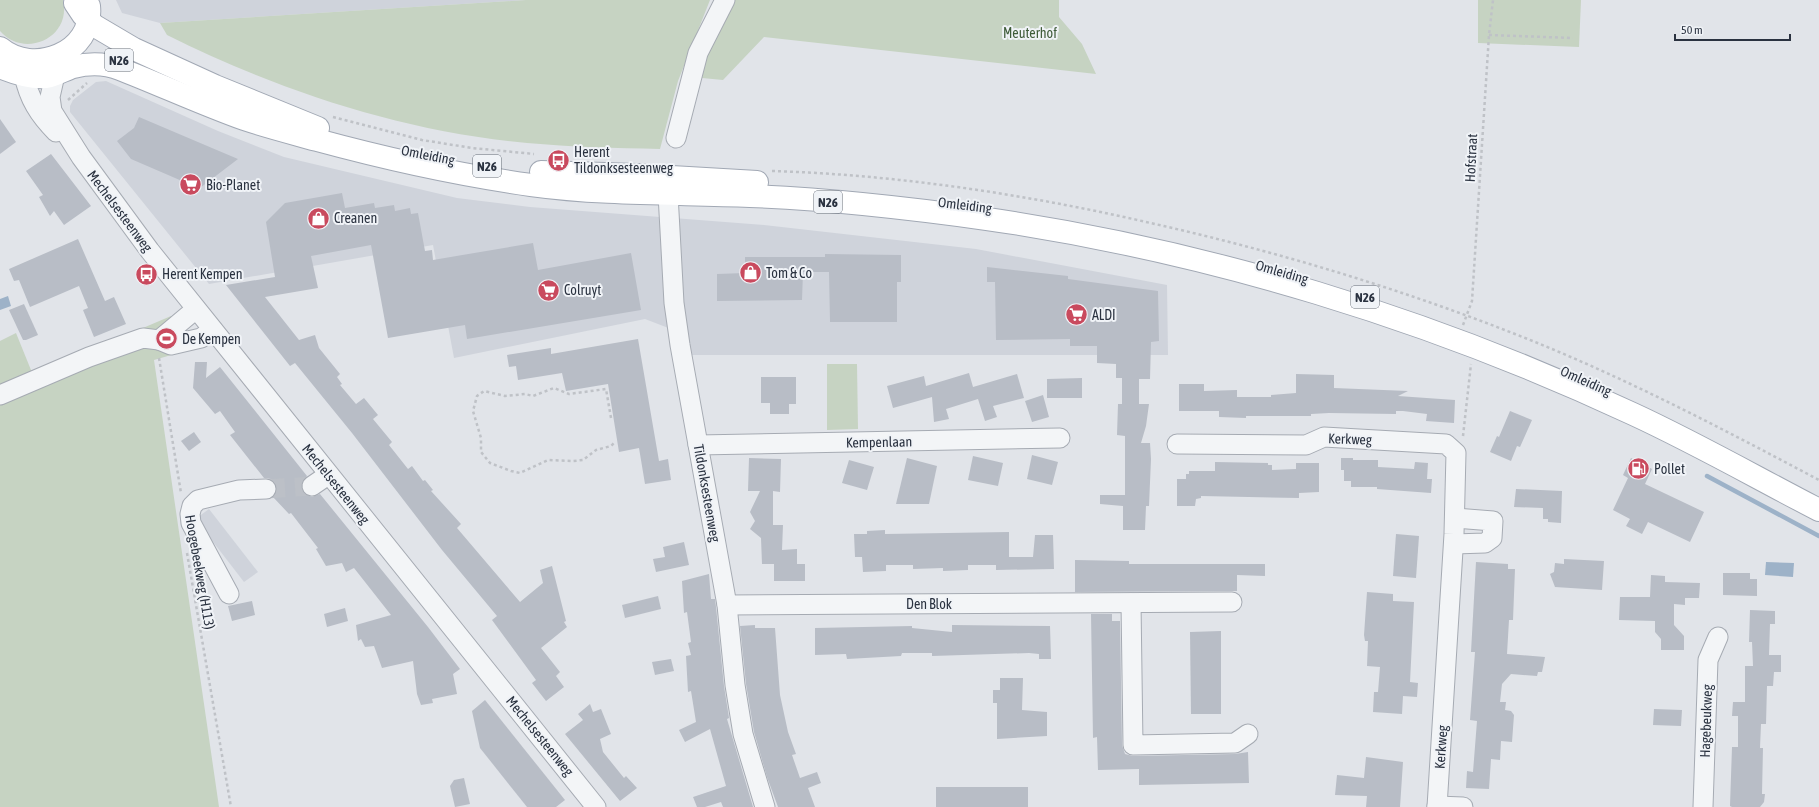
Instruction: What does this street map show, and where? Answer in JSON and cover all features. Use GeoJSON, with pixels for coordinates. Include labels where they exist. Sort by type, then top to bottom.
{"type":"FeatureCollection","features":[{"type":"Feature","properties":{"kind":"main road","name":"N26"},"geometry":{"type":"LineString","coordinates":[[0,48],[14,56],[31,61],[40,61],[61,54],[76,45],[82,38],[82,6]]}},
{"type":"Feature","properties":{"kind":"main road","name":"Omleiding"},"geometry":{"type":"LineString","coordinates":[[82,6],[110,36],[184,73],[314,127],[350,138],[435,157],[518,170],[666,185],[752,196],[870,205],[981,218],[1085,236],[1209,263],[1270,279],[1399,321],[1528,369],[1631,413],[1701,447],[1819,510]]}},
{"type":"Feature","properties":{"kind":"main road","name":"Omleiding"},"geometry":{"type":"LineString","coordinates":[[61,54],[85,50],[108,55],[135,68],[171,89]]}},
{"type":"Feature","properties":{"kind":"main road"},"geometry":{"type":"LineString","coordinates":[[55,75],[61,54]]}},
{"type":"Feature","properties":{"kind":"main road","name":"Omleiding"},"geometry":{"type":"LineString","coordinates":[[55,75],[82,65],[101,64],[120,69],[202,103],[267,126],[400,161],[534,185],[616,193],[666,185],[780,184],[961,203],[1040,215],[1141,236],[1251,262],[1395,306],[1461,330],[1561,370],[1682,425],[1819,496]]}},
{"type":"Feature","properties":{"kind":"main road","name":"N26"},"geometry":{"type":"LineString","coordinates":[[0,67],[24,75],[37,77],[55,75]]}},
{"type":"Feature","properties":{"kind":"street"},"geometry":{"type":"LineString","coordinates":[[676,138],[698,53],[725,0]]}},
{"type":"Feature","properties":{"kind":"street","name":"Mechelsesteenweg"},"geometry":{"type":"LineString","coordinates":[[24,75],[34,106],[42,118],[81,157]]}},
{"type":"Feature","properties":{"kind":"street","name":"Mechelsesteenweg"},"geometry":{"type":"LineString","coordinates":[[55,75],[50,97],[51,106],[81,157],[150,251],[328,475],[596,807]]}},
{"type":"Feature","properties":{"kind":"street","name":"Tildonksesteenweg"},"geometry":{"type":"LineString","coordinates":[[666,185],[674,303],[680,345],[727,605],[736,685],[744,734],[765,807]]}},
{"type":"Feature","properties":{"kind":"street"},"geometry":{"type":"LineString","coordinates":[[159,340],[196,309]]}},
{"type":"Feature","properties":{"kind":"street"},"geometry":{"type":"LineString","coordinates":[[0,395],[89,357],[143,338],[159,340],[171,345],[200,338],[212,330]]}},
{"type":"Feature","properties":{"kind":"street","name":"Kempenlaan"},"geometry":{"type":"LineString","coordinates":[[698,446],[1060,438]]}},
{"type":"Feature","properties":{"kind":"street","name":"Kerkweg"},"geometry":{"type":"LineString","coordinates":[[1177,444],[1306,445],[1324,438],[1446,444],[1456,453],[1454,544],[1437,806]]}},
{"type":"Feature","properties":{"kind":"street"},"geometry":{"type":"LineString","coordinates":[[312,486],[328,475]]}},
{"type":"Feature","properties":{"kind":"street"},"geometry":{"type":"LineString","coordinates":[[229,594],[191,523],[190,514],[192,506],[198,500],[239,490],[266,490]]}},
{"type":"Feature","properties":{"kind":"street"},"geometry":{"type":"LineString","coordinates":[[1454,544],[1485,543],[1492,538],[1493,521],[1455,518]]}},
{"type":"Feature","properties":{"kind":"street","name":"Den Blok"},"geometry":{"type":"LineString","coordinates":[[727,605],[1232,602]]}},
{"type":"Feature","properties":{"kind":"street"},"geometry":{"type":"LineString","coordinates":[[1131,603],[1133,745],[1235,743],[1248,734]]}},
{"type":"Feature","properties":{"kind":"street","name":"Hagebeukweg"},"geometry":{"type":"LineString","coordinates":[[1703,807],[1708,660],[1718,637]]}},
{"type":"Feature","properties":{"kind":"street"},"geometry":{"type":"LineString","coordinates":[[1437,806],[1463,807]]}},
{"type":"Feature","properties":{"kind":"path","name":"Hofstraat"},"geometry":{"type":"LineString","coordinates":[[1493,0],[1488,35],[1476,262],[1472,301],[1467,316],[1529,340],[1650,393],[1819,480]]}},
{"type":"Feature","properties":{"kind":"path"},"geometry":{"type":"LineString","coordinates":[[1488,35],[1573,38]]}},
{"type":"Feature","properties":{"kind":"path"},"geometry":{"type":"LineString","coordinates":[[65,103],[91,81]]}},
{"type":"Feature","properties":{"kind":"path"},"geometry":{"type":"LineString","coordinates":[[328,115],[422,140],[472,148],[538,154]]}},
{"type":"Feature","properties":{"kind":"path","name":"Hoogebeekweg (H113)"},"geometry":{"type":"LineString","coordinates":[[159,340],[158,353],[181,491],[180,498]]}},
{"type":"Feature","properties":{"kind":"path"},"geometry":{"type":"LineString","coordinates":[[1456,453],[1463,436],[1468,372],[1471,361],[1478,364]]}},
{"type":"Feature","properties":{"kind":"path"},"geometry":{"type":"LineString","coordinates":[[611,418],[606,389],[569,394],[554,388],[533,396],[525,394],[505,396],[484,391],[477,396],[473,411],[481,438],[481,452],[483,458],[490,463],[515,473],[520,473],[548,460],[583,460],[596,450],[611,446],[615,442]]}},
{"type":"Feature","properties":{"kind":"path","name":"Hoogebeekweg (H113)"},"geometry":{"type":"LineString","coordinates":[[186,552],[230,807]]}},
{"type":"Feature","properties":{"kind":"shaded area"},"geometry":{"type":"Polygon","coordinates":[[[116,0],[526,0],[160,23],[122,13],[116,0]]]}},
{"type":"Feature","properties":{"kind":"shaded area"},"geometry":{"type":"Polygon","coordinates":[[[106,81],[218,131],[284,157],[457,198],[530,207],[764,225],[976,249],[1167,285],[1168,355],[675,355],[671,329],[645,319],[454,358],[433,245],[209,284],[70,112],[70,106],[73,100],[96,82],[106,81]]]}},
{"type":"Feature","properties":{"kind":"shaded area"},"geometry":{"type":"Polygon","coordinates":[[[209,509],[258,572],[244,582],[200,525],[198,517],[209,509]]]}},
{"type":"Feature","properties":{"kind":"green space"},"geometry":{"type":"Polygon","coordinates":[[[0,0],[63,0],[64,13],[60,25],[53,34],[44,40],[33,44],[21,43],[10,39],[0,31],[0,0]]]}},
{"type":"Feature","properties":{"kind":"green space"},"geometry":{"type":"Polygon","coordinates":[[[526,0],[710,0],[678,81],[660,149],[527,143],[433,129],[387,118],[342,106],[253,74],[167,35],[160,23],[526,0]]]}},
{"type":"Feature","properties":{"kind":"green space","name":"Meuterhof"},"geometry":{"type":"Polygon","coordinates":[[[732,0],[1059,0],[1059,17],[1082,44],[1096,74],[764,37],[723,80],[702,78],[708,47],[732,0]]]}},
{"type":"Feature","properties":{"kind":"green space"},"geometry":{"type":"Polygon","coordinates":[[[1478,0],[1581,0],[1579,47],[1478,43],[1478,0]]]}},
{"type":"Feature","properties":{"kind":"green space"},"geometry":{"type":"Polygon","coordinates":[[[171,316],[199,347],[154,360],[219,807],[0,807],[0,341],[16,333],[33,375],[171,316]]]}},
{"type":"Feature","properties":{"kind":"green space"},"geometry":{"type":"Polygon","coordinates":[[[827,364],[857,364],[858,429],[827,430],[827,364]]]}},
{"type":"Feature","properties":{"kind":"water"},"geometry":{"type":"Polygon","coordinates":[[[8,296],[11,306],[0,310],[0,299],[8,296]]]}},
{"type":"Feature","properties":{"kind":"water"},"geometry":{"type":"Polygon","coordinates":[[[1766,562],[1794,563],[1793,577],[1765,575],[1766,562]]]}},
{"type":"Feature","properties":{"kind":"building"},"geometry":{"type":"Polygon","coordinates":[[[139,117],[238,159],[192,194],[182,181],[131,159],[117,141],[134,128],[139,117]]]}},
{"type":"Feature","properties":{"kind":"building"},"geometry":{"type":"Polygon","coordinates":[[[0,119],[16,142],[0,154],[0,119]]]}},
{"type":"Feature","properties":{"kind":"building"},"geometry":{"type":"Polygon","coordinates":[[[51,154],[91,206],[64,225],[54,211],[50,216],[39,197],[43,195],[26,171],[51,154]]]}},
{"type":"Feature","properties":{"kind":"building"},"geometry":{"type":"Polygon","coordinates":[[[342,193],[345,208],[374,203],[375,208],[394,205],[395,211],[410,208],[411,214],[418,213],[425,251],[432,250],[433,260],[533,243],[538,270],[631,253],[641,310],[467,339],[465,325],[388,338],[371,245],[311,256],[318,288],[265,297],[299,340],[315,335],[319,348],[340,374],[337,377],[342,384],[340,385],[356,404],[364,398],[378,415],[373,419],[392,442],[389,445],[408,469],[412,466],[423,481],[425,480],[433,490],[431,491],[461,524],[457,528],[520,602],[543,583],[540,570],[552,566],[566,621],[564,622],[567,627],[541,648],[560,672],[556,676],[564,687],[546,701],[532,683],[536,680],[492,620],[497,616],[442,550],[352,433],[295,363],[290,366],[226,285],[275,277],[266,222],[285,203],[342,193]]]}},
{"type":"Feature","properties":{"kind":"building"},"geometry":{"type":"Polygon","coordinates":[[[78,239],[105,301],[114,297],[126,324],[94,337],[83,310],[88,308],[79,286],[30,307],[19,280],[14,281],[9,269],[78,239]]]}},
{"type":"Feature","properties":{"kind":"building"},"geometry":{"type":"Polygon","coordinates":[[[825,254],[901,255],[901,282],[897,282],[897,322],[830,322],[829,272],[803,272],[802,300],[717,301],[717,274],[745,273],[745,257],[825,257],[825,254]]]}},
{"type":"Feature","properties":{"kind":"building","name":"ALDI"},"geometry":{"type":"Polygon","coordinates":[[[987,267],[1068,276],[1068,279],[1158,291],[1159,341],[1151,342],[1150,379],[1139,379],[1139,404],[1149,404],[1146,426],[1141,443],[1150,443],[1151,459],[1149,506],[1146,506],[1145,530],[1123,530],[1123,506],[1100,504],[1100,495],[1125,495],[1125,436],[1117,435],[1118,404],[1122,404],[1122,378],[1116,378],[1116,364],[1097,363],[1097,346],[1070,346],[1070,339],[996,340],[995,282],[987,282],[987,267]]]}},
{"type":"Feature","properties":{"kind":"building"},"geometry":{"type":"Polygon","coordinates":[[[24,304],[38,335],[26,340],[23,340],[9,310],[24,304]]]}},
{"type":"Feature","properties":{"kind":"building"},"geometry":{"type":"Polygon","coordinates":[[[638,339],[659,461],[668,459],[671,480],[645,484],[639,448],[619,452],[608,384],[566,391],[562,373],[518,380],[516,366],[509,367],[507,355],[551,348],[551,354],[638,339]]]}},
{"type":"Feature","properties":{"kind":"building"},"geometry":{"type":"Polygon","coordinates":[[[195,362],[207,362],[206,378],[220,367],[307,476],[302,482],[301,487],[303,493],[312,497],[320,494],[428,627],[460,669],[453,674],[457,694],[432,699],[433,703],[421,705],[417,694],[413,661],[382,668],[374,646],[365,647],[361,639],[358,641],[356,625],[391,615],[354,568],[346,572],[342,563],[326,566],[316,549],[318,548],[291,513],[289,514],[273,497],[277,489],[275,483],[271,479],[264,478],[230,435],[235,432],[220,411],[215,414],[193,388],[195,362]]]}},
{"type":"Feature","properties":{"kind":"building"},"geometry":{"type":"Polygon","coordinates":[[[969,373],[973,387],[1017,374],[1024,398],[993,406],[997,417],[985,421],[978,399],[946,409],[949,419],[934,422],[932,397],[893,408],[887,386],[924,376],[926,386],[969,373]]]}},
{"type":"Feature","properties":{"kind":"building"},"geometry":{"type":"Polygon","coordinates":[[[1296,374],[1334,375],[1334,388],[1408,391],[1398,396],[1455,400],[1454,423],[1426,421],[1427,414],[1403,411],[1396,411],[1396,414],[1329,413],[1311,414],[1311,416],[1246,416],[1246,418],[1219,417],[1219,411],[1179,411],[1179,384],[1204,384],[1204,391],[1237,390],[1237,397],[1271,397],[1271,395],[1296,393],[1296,374]]]}},
{"type":"Feature","properties":{"kind":"building"},"geometry":{"type":"Polygon","coordinates":[[[761,377],[796,377],[796,404],[789,404],[789,414],[770,414],[770,403],[761,403],[761,377]]]}},
{"type":"Feature","properties":{"kind":"building"},"geometry":{"type":"Polygon","coordinates":[[[1082,378],[1082,398],[1047,398],[1047,379],[1082,378]]]}},
{"type":"Feature","properties":{"kind":"building"},"geometry":{"type":"Polygon","coordinates":[[[1043,395],[1049,417],[1032,422],[1025,401],[1043,395]]]}},
{"type":"Feature","properties":{"kind":"building"},"geometry":{"type":"Polygon","coordinates":[[[1510,411],[1532,420],[1520,447],[1517,446],[1511,461],[1490,452],[1497,436],[1499,437],[1510,411]]]}},
{"type":"Feature","properties":{"kind":"building"},"geometry":{"type":"Polygon","coordinates":[[[194,432],[201,442],[189,451],[181,441],[194,432]]]}},
{"type":"Feature","properties":{"kind":"building"},"geometry":{"type":"Polygon","coordinates":[[[1032,455],[1058,462],[1052,485],[1027,479],[1032,455]]]}},
{"type":"Feature","properties":{"kind":"building"},"geometry":{"type":"Polygon","coordinates":[[[973,456],[1003,463],[998,486],[968,480],[973,456]]]}},
{"type":"Feature","properties":{"kind":"building"},"geometry":{"type":"Polygon","coordinates":[[[749,458],[781,459],[780,492],[773,491],[773,525],[783,525],[782,550],[797,549],[797,564],[805,564],[805,581],[774,581],[774,564],[762,564],[761,538],[750,529],[755,521],[750,512],[760,491],[748,491],[749,458]]]}},
{"type":"Feature","properties":{"kind":"building"},"geometry":{"type":"Polygon","coordinates":[[[907,458],[937,466],[929,504],[896,504],[907,458]]]}},
{"type":"Feature","properties":{"kind":"building"},"geometry":{"type":"Polygon","coordinates":[[[1341,458],[1353,458],[1353,460],[1378,460],[1378,467],[1414,469],[1415,462],[1428,463],[1427,479],[1432,479],[1431,493],[1377,489],[1377,487],[1351,487],[1351,481],[1344,481],[1344,470],[1341,470],[1341,458]]]}},
{"type":"Feature","properties":{"kind":"building"},"geometry":{"type":"Polygon","coordinates":[[[1631,458],[1652,469],[1645,484],[1704,512],[1690,542],[1648,522],[1642,534],[1626,526],[1630,519],[1613,510],[1628,478],[1623,475],[1631,458]]]}},
{"type":"Feature","properties":{"kind":"building"},"geometry":{"type":"Polygon","coordinates":[[[849,460],[874,467],[867,490],[842,483],[849,460]]]}},
{"type":"Feature","properties":{"kind":"building"},"geometry":{"type":"Polygon","coordinates":[[[1215,462],[1268,463],[1268,465],[1272,465],[1272,470],[1296,469],[1296,463],[1319,463],[1319,492],[1299,493],[1299,498],[1201,496],[1201,498],[1196,499],[1195,506],[1177,506],[1177,479],[1186,479],[1186,474],[1189,474],[1189,471],[1215,471],[1215,462]]]}},
{"type":"Feature","properties":{"kind":"building"},"geometry":{"type":"Polygon","coordinates":[[[1516,489],[1562,491],[1561,523],[1548,522],[1548,519],[1543,519],[1543,508],[1514,507],[1516,489]]]}},
{"type":"Feature","properties":{"kind":"building"},"geometry":{"type":"Polygon","coordinates":[[[885,530],[885,534],[1009,532],[1009,557],[1033,557],[1035,535],[1053,535],[1054,569],[996,570],[996,565],[968,565],[968,570],[943,571],[943,568],[913,569],[913,565],[886,565],[886,571],[863,572],[862,557],[855,557],[854,534],[867,534],[867,531],[885,530]]]}},
{"type":"Feature","properties":{"kind":"building"},"geometry":{"type":"Polygon","coordinates":[[[1396,534],[1419,536],[1416,578],[1393,576],[1396,534]]]}},
{"type":"Feature","properties":{"kind":"building"},"geometry":{"type":"Polygon","coordinates":[[[684,542],[689,565],[656,572],[653,559],[665,557],[663,547],[684,542]]]}},
{"type":"Feature","properties":{"kind":"building"},"geometry":{"type":"Polygon","coordinates":[[[1564,559],[1604,561],[1602,590],[1555,587],[1550,574],[1554,572],[1555,563],[1564,564],[1564,559]]]}},
{"type":"Feature","properties":{"kind":"building"},"geometry":{"type":"Polygon","coordinates":[[[1075,560],[1129,561],[1129,564],[1265,564],[1265,576],[1237,575],[1237,591],[1075,592],[1075,560]]]}},
{"type":"Feature","properties":{"kind":"building"},"geometry":{"type":"Polygon","coordinates":[[[1476,562],[1508,564],[1508,569],[1515,569],[1513,620],[1509,620],[1507,654],[1545,657],[1542,672],[1538,672],[1537,676],[1511,674],[1502,684],[1500,702],[1506,702],[1505,710],[1511,711],[1514,715],[1512,742],[1501,741],[1500,760],[1491,759],[1489,789],[1466,788],[1467,771],[1473,772],[1477,721],[1470,720],[1475,652],[1471,652],[1476,562]]]}},
{"type":"Feature","properties":{"kind":"building"},"geometry":{"type":"Polygon","coordinates":[[[1723,573],[1750,573],[1750,579],[1757,579],[1757,596],[1723,595],[1723,573]]]}},
{"type":"Feature","properties":{"kind":"building"},"geometry":{"type":"Polygon","coordinates":[[[709,574],[711,599],[715,599],[716,607],[724,686],[729,718],[727,719],[753,807],[723,807],[721,802],[705,807],[697,807],[693,797],[726,786],[710,729],[685,742],[679,730],[696,722],[691,691],[688,692],[686,656],[691,655],[688,643],[691,642],[687,612],[684,613],[682,581],[709,574]]]}},
{"type":"Feature","properties":{"kind":"building"},"geometry":{"type":"Polygon","coordinates":[[[1651,575],[1665,576],[1665,582],[1700,583],[1699,598],[1685,598],[1685,605],[1674,604],[1674,625],[1684,636],[1684,650],[1661,650],[1661,639],[1655,632],[1655,621],[1619,620],[1620,597],[1650,597],[1651,575]]]}},
{"type":"Feature","properties":{"kind":"building"},"geometry":{"type":"Polygon","coordinates":[[[1367,592],[1393,594],[1393,601],[1414,602],[1410,682],[1418,683],[1417,697],[1403,696],[1402,714],[1373,712],[1374,692],[1378,692],[1380,667],[1367,666],[1368,641],[1365,641],[1364,635],[1367,592]]]}},
{"type":"Feature","properties":{"kind":"building"},"geometry":{"type":"Polygon","coordinates":[[[658,596],[661,609],[625,618],[622,605],[658,596]]]}},
{"type":"Feature","properties":{"kind":"building"},"geometry":{"type":"Polygon","coordinates":[[[252,601],[255,615],[232,621],[228,606],[252,601]]]}},
{"type":"Feature","properties":{"kind":"building"},"geometry":{"type":"Polygon","coordinates":[[[345,608],[348,621],[327,627],[324,614],[345,608]]]}},
{"type":"Feature","properties":{"kind":"building"},"geometry":{"type":"Polygon","coordinates":[[[1750,610],[1775,611],[1775,624],[1770,624],[1769,655],[1781,655],[1781,672],[1774,672],[1773,686],[1767,686],[1766,724],[1761,724],[1760,748],[1763,748],[1762,794],[1765,794],[1764,802],[1760,807],[1732,807],[1730,806],[1732,747],[1738,747],[1738,716],[1732,716],[1733,702],[1745,702],[1745,666],[1753,666],[1752,642],[1749,642],[1750,610]]]}},
{"type":"Feature","properties":{"kind":"building"},"geometry":{"type":"Polygon","coordinates":[[[1091,614],[1112,614],[1112,621],[1120,621],[1122,745],[1125,754],[1133,756],[1235,754],[1248,752],[1249,783],[1139,785],[1139,769],[1098,770],[1097,737],[1093,738],[1091,614]]]}},
{"type":"Feature","properties":{"kind":"building"},"geometry":{"type":"Polygon","coordinates":[[[755,625],[755,628],[775,628],[780,695],[788,732],[796,754],[792,755],[800,778],[817,772],[821,783],[808,788],[815,807],[778,807],[767,777],[754,732],[746,684],[740,626],[755,625]]]}},
{"type":"Feature","properties":{"kind":"building"},"geometry":{"type":"Polygon","coordinates":[[[952,625],[1050,626],[1051,659],[1039,659],[1039,654],[1029,653],[932,656],[932,653],[902,653],[901,656],[847,659],[846,654],[815,655],[815,628],[912,626],[912,628],[952,632],[952,625]]]}},
{"type":"Feature","properties":{"kind":"building"},"geometry":{"type":"Polygon","coordinates":[[[1221,631],[1221,714],[1191,714],[1190,632],[1221,631]]]}},
{"type":"Feature","properties":{"kind":"building"},"geometry":{"type":"Polygon","coordinates":[[[671,659],[674,671],[655,675],[652,662],[671,659]]]}},
{"type":"Feature","properties":{"kind":"building"},"geometry":{"type":"Polygon","coordinates":[[[1000,678],[1023,678],[1022,710],[1047,712],[1047,736],[997,739],[997,703],[993,703],[993,690],[1000,690],[1000,678]]]}},
{"type":"Feature","properties":{"kind":"building"},"geometry":{"type":"Polygon","coordinates":[[[485,700],[565,800],[556,807],[527,807],[480,748],[472,711],[485,700]]]}},
{"type":"Feature","properties":{"kind":"building"},"geometry":{"type":"Polygon","coordinates":[[[590,704],[593,712],[601,709],[611,734],[600,739],[603,752],[624,778],[626,776],[637,788],[620,801],[565,734],[583,720],[578,714],[590,704]]]}},
{"type":"Feature","properties":{"kind":"building"},"geometry":{"type":"Polygon","coordinates":[[[1654,709],[1682,710],[1681,726],[1653,725],[1654,709]]]}},
{"type":"Feature","properties":{"kind":"building"},"geometry":{"type":"Polygon","coordinates":[[[1366,757],[1403,762],[1400,807],[1366,807],[1367,796],[1335,795],[1337,775],[1364,778],[1366,757]]]}},
{"type":"Feature","properties":{"kind":"building"},"geometry":{"type":"Polygon","coordinates":[[[464,778],[470,804],[455,807],[450,786],[454,780],[464,778]]]}},
{"type":"Feature","properties":{"kind":"building"},"geometry":{"type":"Polygon","coordinates":[[[936,787],[1028,787],[1028,807],[936,807],[936,787]]]}},
{"type":"Feature","properties":{"kind":"waterway"},"geometry":{"type":"LineString","coordinates":[[1707,476],[1819,536]]}},
{"type":"Feature","properties":{"kind":"tunnel"},"geometry":{"type":"LineString","coordinates":[[266,489],[312,486]]}},
{"type":"Feature","properties":{"kind":"place","name":"Herent Tildonksesteenweg"},"geometry":{"type":"Point","coordinates":[559,160]}},
{"type":"Feature","properties":{"kind":"place","name":"Bio-Planet"},"geometry":{"type":"Point","coordinates":[190,185]}},
{"type":"Feature","properties":{"kind":"place","name":"Creanen"},"geometry":{"type":"Point","coordinates":[318,218]}},
{"type":"Feature","properties":{"kind":"place","name":"Tom & Co"},"geometry":{"type":"Point","coordinates":[751,273]}},
{"type":"Feature","properties":{"kind":"place","name":"Herent Kempen"},"geometry":{"type":"Point","coordinates":[147,274]}},
{"type":"Feature","properties":{"kind":"place","name":"Colruyt"},"geometry":{"type":"Point","coordinates":[548,290]}},
{"type":"Feature","properties":{"kind":"place","name":"ALDI"},"geometry":{"type":"Point","coordinates":[1077,315]}},
{"type":"Feature","properties":{"kind":"place","name":"De Kempen"},"geometry":{"type":"Point","coordinates":[167,339]}},
{"type":"Feature","properties":{"kind":"place","name":"Pollet"},"geometry":{"type":"Point","coordinates":[1638,469]}}]}
